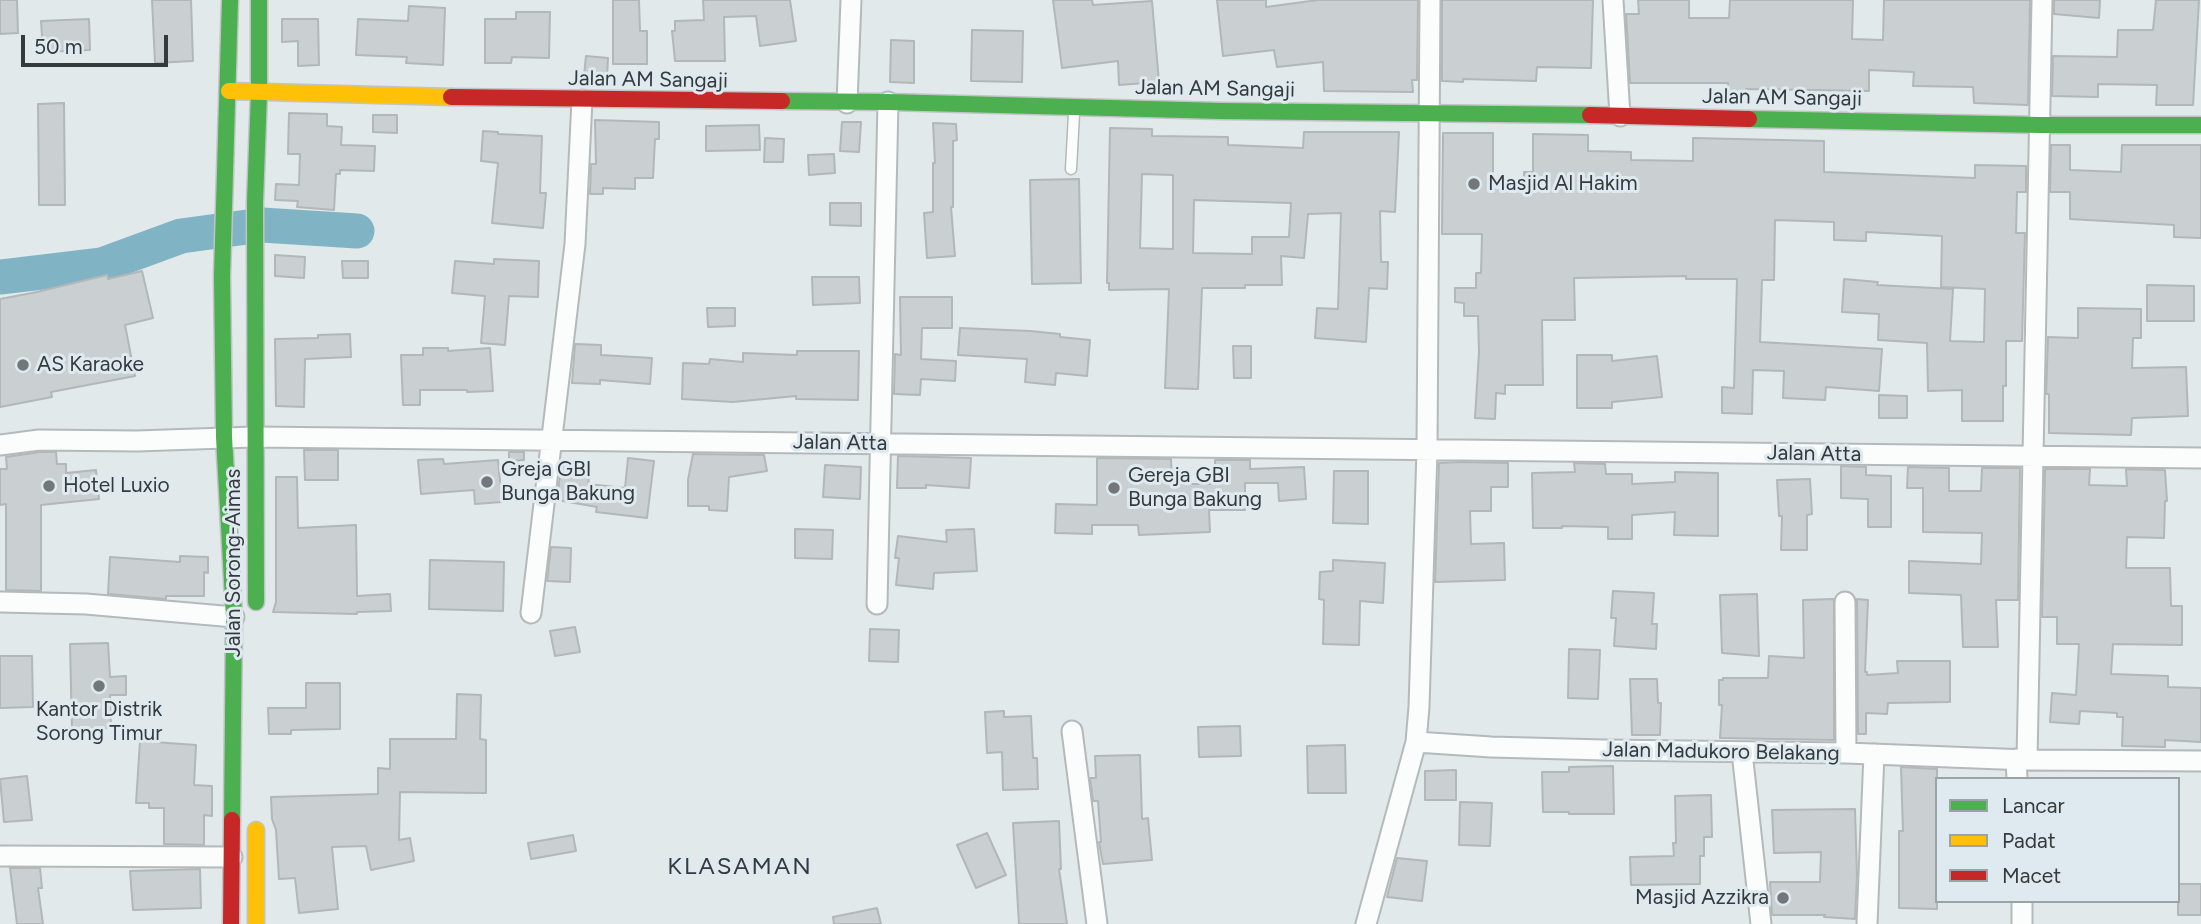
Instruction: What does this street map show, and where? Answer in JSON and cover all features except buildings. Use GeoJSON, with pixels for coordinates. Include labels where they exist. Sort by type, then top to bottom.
{"type":"FeatureCollection","features":[{"type":"Feature","properties":{"kind":"highway","name":"Jalan Sorong-Aimas"},"geometry":{"type":"LineString","coordinates":[[230,0],[222,276],[224,438],[234,617],[231,924]]}},
{"type":"Feature","properties":{"kind":"highway","name":"Jalan Sorong-Aimas"},"geometry":{"type":"LineString","coordinates":[[256,616],[254,202],[259,93],[259,0]]}},
{"type":"Feature","properties":{"kind":"highway","name":"Jalan AM Sangaji"},"geometry":{"type":"LineString","coordinates":[[229,91],[582,100],[888,102],[1221,111],[1430,104],[1620,116],[2040,125],[2201,125]]}},
{"type":"Feature","properties":{"kind":"highway"},"geometry":{"type":"LineString","coordinates":[[256,819],[256,924]]}},
{"type":"Feature","properties":{"kind":"street"},"geometry":{"type":"LineString","coordinates":[[847,103],[851,0]]}},
{"type":"Feature","properties":{"kind":"street"},"geometry":{"type":"LineString","coordinates":[[1366,924],[1416,742],[1427,450],[1430,0]]}},
{"type":"Feature","properties":{"kind":"street"},"geometry":{"type":"LineString","coordinates":[[1613,0],[1620,116]]}},
{"type":"Feature","properties":{"kind":"street"},"geometry":{"type":"LineString","coordinates":[[2018,777],[2022,759],[2032,566],[2042,0]]}},
{"type":"Feature","properties":{"kind":"street"},"geometry":{"type":"LineString","coordinates":[[531,613],[575,244],[582,100]]}},
{"type":"Feature","properties":{"kind":"street"},"geometry":{"type":"LineString","coordinates":[[877,604],[888,102]]}},
{"type":"Feature","properties":{"kind":"street","name":"Jalan Atta"},"geometry":{"type":"LineString","coordinates":[[0,445],[39,440],[137,441],[254,437],[2201,458]]}},
{"type":"Feature","properties":{"kind":"street"},"geometry":{"type":"LineString","coordinates":[[0,602],[86,604],[234,617]]}},
{"type":"Feature","properties":{"kind":"street"},"geometry":{"type":"LineString","coordinates":[[1844,602],[1846,753]]}},
{"type":"Feature","properties":{"kind":"street"},"geometry":{"type":"LineString","coordinates":[[1072,731],[1097,924]]}},
{"type":"Feature","properties":{"kind":"street","name":"Jalan Madukoro Belakang"},"geometry":{"type":"LineString","coordinates":[[1416,742],[1491,747],[2201,761]]}},
{"type":"Feature","properties":{"kind":"street"},"geometry":{"type":"LineString","coordinates":[[1742,752],[1761,924]]}},
{"type":"Feature","properties":{"kind":"street"},"geometry":{"type":"LineString","coordinates":[[1867,924],[1874,754]]}},
{"type":"Feature","properties":{"kind":"street"},"geometry":{"type":"LineString","coordinates":[[0,856],[232,857]]}},
{"type":"Feature","properties":{"kind":"street"},"geometry":{"type":"LineString","coordinates":[[2022,903],[2021,924],[2028,924]]}},
{"type":"Feature","properties":{"kind":"lane"},"geometry":{"type":"LineString","coordinates":[[1071,169],[1074,107]]}},
{"type":"Feature","properties":{"kind":"waterway"},"geometry":{"type":"LineString","coordinates":[[0,277],[102,265],[181,236],[262,225],[357,231]]}},
{"type":"Feature","properties":{"kind":"traffic: fast"},"geometry":{"type":"LineString","coordinates":[[230,0],[222,276],[224,437],[234,617],[232,820]]}},
{"type":"Feature","properties":{"kind":"traffic: fast"},"geometry":{"type":"LineString","coordinates":[[256,602],[255,202],[259,0]]}},
{"type":"Feature","properties":{"kind":"traffic: fast"},"geometry":{"type":"LineString","coordinates":[[782,101],[1221,111],[1590,115]]}},
{"type":"Feature","properties":{"kind":"traffic: fast"},"geometry":{"type":"LineString","coordinates":[[1749,119],[2040,125],[2201,125]]}},
{"type":"Feature","properties":{"kind":"traffic: slow"},"geometry":{"type":"LineString","coordinates":[[229,91],[451,97]]}},
{"type":"Feature","properties":{"kind":"traffic: slow"},"geometry":{"type":"LineString","coordinates":[[256,830],[256,924]]}},
{"type":"Feature","properties":{"kind":"traffic: jam"},"geometry":{"type":"LineString","coordinates":[[451,97],[782,101]]}},
{"type":"Feature","properties":{"kind":"traffic: jam"},"geometry":{"type":"LineString","coordinates":[[1590,115],[1749,119]]}},
{"type":"Feature","properties":{"kind":"traffic: jam"},"geometry":{"type":"LineString","coordinates":[[231,924],[232,820]]}},
{"type":"Feature","properties":{"kind":"place","name":"Masjid Al Hakim"},"geometry":{"type":"Point","coordinates":[1474,184]}},
{"type":"Feature","properties":{"kind":"place","name":"AS Karaoke"},"geometry":{"type":"Point","coordinates":[23,365]}},
{"type":"Feature","properties":{"kind":"place","name":"Greja GBI Bunga Bakung"},"geometry":{"type":"Point","coordinates":[487,482]}},
{"type":"Feature","properties":{"kind":"place","name":"Hotel Luxio"},"geometry":{"type":"Point","coordinates":[49,486]}},
{"type":"Feature","properties":{"kind":"place","name":"Gereja GBI Bunga Bakung"},"geometry":{"type":"Point","coordinates":[1114,488]}},
{"type":"Feature","properties":{"kind":"place","name":"Kantor Distrik Sorong Timur"},"geometry":{"type":"Point","coordinates":[99,686]}},
{"type":"Feature","properties":{"kind":"place","name":"Masjid Azzikra"},"geometry":{"type":"Point","coordinates":[1783,898]}},
{"type":"Feature","properties":{"kind":"district","name":"KLASAMAN"},"geometry":{"type":"Point","coordinates":[740,867]}}]}
